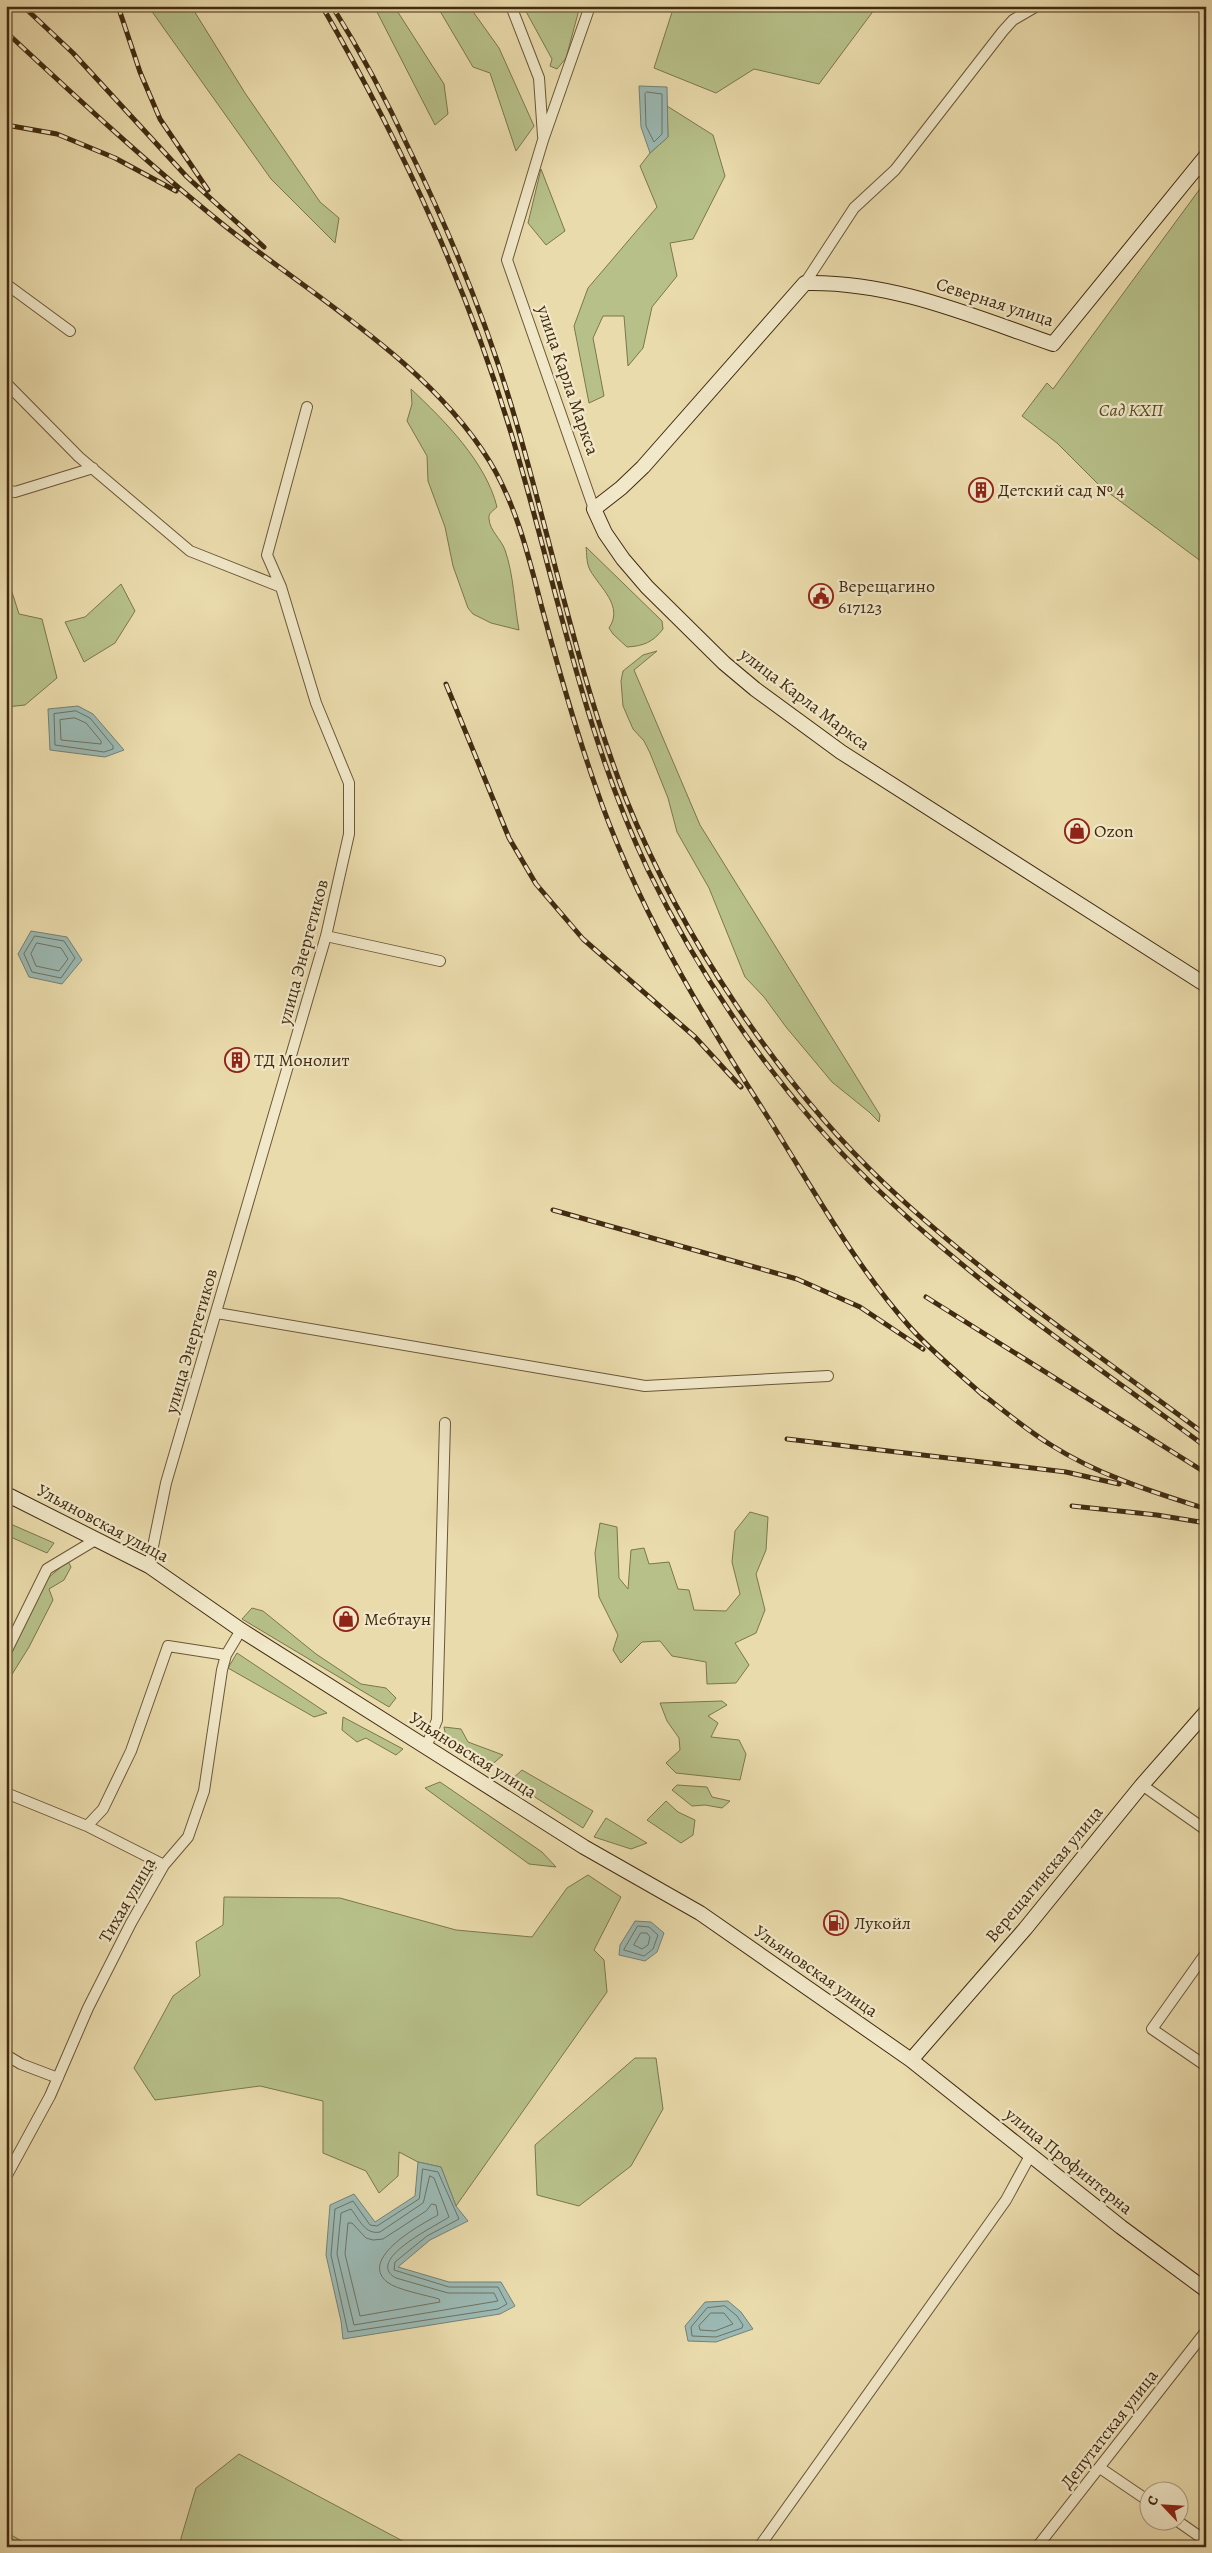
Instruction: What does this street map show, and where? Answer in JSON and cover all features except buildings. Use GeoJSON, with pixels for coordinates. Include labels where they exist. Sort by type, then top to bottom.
{"type":"FeatureCollection","features":[{"type":"Feature","properties":{"kind":"main road","name":"Северная улица"},"geometry":{"type":"LineString","coordinates":[[806,283],[855,285],[926,299],[1053,344],[1201,171],[1206,156]]}},
{"type":"Feature","properties":{"kind":"main road"},"geometry":{"type":"LineString","coordinates":[[594,509],[621,488],[643,467],[806,283]]}},
{"type":"Feature","properties":{"kind":"main road","name":"улица Карла Маркса"},"geometry":{"type":"LineString","coordinates":[[594,509],[610,539],[647,587],[724,662],[762,695],[841,752],[1206,985]]}},
{"type":"Feature","properties":{"kind":"main road","name":"Ульяновская улица"},"geometry":{"type":"LineString","coordinates":[[6,1494],[149,1566],[241,1630],[584,1847],[700,1913],[911,2060]]}},
{"type":"Feature","properties":{"kind":"main road","name":"Верещагинская улица"},"geometry":{"type":"LineString","coordinates":[[911,2060],[1025,1929],[1142,1785],[1206,1712]]}},
{"type":"Feature","properties":{"kind":"main road","name":"улица Профинтерна"},"geometry":{"type":"LineString","coordinates":[[911,2060],[1188,2278],[1206,2290]]}},
{"type":"Feature","properties":{"kind":"street"},"geometry":{"type":"LineString","coordinates":[[511,6],[539,78],[543,140]]}},
{"type":"Feature","properties":{"kind":"street"},"geometry":{"type":"LineString","coordinates":[[543,140],[590,6]]}},
{"type":"Feature","properties":{"kind":"street"},"geometry":{"type":"LineString","coordinates":[[806,283],[854,208],[895,170],[1003,31],[1013,20],[1037,6]]}},
{"type":"Feature","properties":{"kind":"street","name":"улица Карла Маркса"},"geometry":{"type":"LineString","coordinates":[[543,140],[506,260],[594,509]]}},
{"type":"Feature","properties":{"kind":"street"},"geometry":{"type":"LineString","coordinates":[[6,284],[70,332]]}},
{"type":"Feature","properties":{"kind":"street"},"geometry":{"type":"LineString","coordinates":[[6,383],[93,468],[190,551],[281,587]]}},
{"type":"Feature","properties":{"kind":"street","name":"улица Энергетиков"},"geometry":{"type":"LineString","coordinates":[[149,1566],[166,1483],[326,936],[349,834],[349,783],[316,703],[281,587],[267,555],[307,407]]}},
{"type":"Feature","properties":{"kind":"street"},"geometry":{"type":"LineString","coordinates":[[6,490],[15,492],[93,468]]}},
{"type":"Feature","properties":{"kind":"street"},"geometry":{"type":"LineString","coordinates":[[326,936],[440,960]]}},
{"type":"Feature","properties":{"kind":"street"},"geometry":{"type":"LineString","coordinates":[[217,1313],[645,1386],[828,1376]]}},
{"type":"Feature","properties":{"kind":"street"},"geometry":{"type":"LineString","coordinates":[[426,1747],[437,1720],[445,1423]]}},
{"type":"Feature","properties":{"kind":"street"},"geometry":{"type":"LineString","coordinates":[[6,1652],[47,1569],[97,1539]]}},
{"type":"Feature","properties":{"kind":"street","name":"Тихая улица"},"geometry":{"type":"LineString","coordinates":[[6,2177],[58,2078],[88,2008],[164,1865],[188,1837],[204,1791],[226,1654],[241,1630]]}},
{"type":"Feature","properties":{"kind":"street"},"geometry":{"type":"LineString","coordinates":[[87,1826],[103,1809],[130,1751],[168,1646],[226,1654]]}},
{"type":"Feature","properties":{"kind":"street"},"geometry":{"type":"LineString","coordinates":[[1142,1785],[1206,1830]]}},
{"type":"Feature","properties":{"kind":"street"},"geometry":{"type":"LineString","coordinates":[[6,1793],[87,1826],[164,1865]]}},
{"type":"Feature","properties":{"kind":"street"},"geometry":{"type":"LineString","coordinates":[[1206,1953],[1152,2029],[1206,2066]]}},
{"type":"Feature","properties":{"kind":"street"},"geometry":{"type":"LineString","coordinates":[[6,2055],[21,2064],[58,2078]]}},
{"type":"Feature","properties":{"kind":"street"},"geometry":{"type":"LineString","coordinates":[[759,2547],[1006,2200],[1032,2154]]}},
{"type":"Feature","properties":{"kind":"street"},"geometry":{"type":"LineString","coordinates":[[1188,2278],[1206,2279]]}},
{"type":"Feature","properties":{"kind":"street","name":"Депутатская улица"},"geometry":{"type":"LineString","coordinates":[[1038,2547],[1206,2331]]}},
{"type":"Feature","properties":{"kind":"street"},"geometry":{"type":"LineString","coordinates":[[1100,2468],[1140,2495]]}},
{"type":"Feature","properties":{"kind":"street"},"geometry":{"type":"LineString","coordinates":[[1190,2530],[1206,2542]]}},
{"type":"Feature","properties":{"kind":"green space"},"geometry":{"type":"Polygon","coordinates":[[[148,6],[191,6],[245,93],[320,202],[339,218],[335,243],[271,179],[148,6]]]}},
{"type":"Feature","properties":{"kind":"green space"},"geometry":{"type":"Polygon","coordinates":[[[385,6],[394,6],[444,84],[448,114],[435,125],[376,10],[385,6]]]}},
{"type":"Feature","properties":{"kind":"green space"},"geometry":{"type":"Polygon","coordinates":[[[437,6],[469,6],[499,48],[534,126],[516,151],[490,73],[473,67],[437,6]]]}},
{"type":"Feature","properties":{"kind":"green space"},"geometry":{"type":"Polygon","coordinates":[[[523,6],[580,6],[566,58],[557,69],[550,66],[552,59],[523,6]]]}},
{"type":"Feature","properties":{"kind":"green space"},"geometry":{"type":"Polygon","coordinates":[[[674,6],[877,6],[819,84],[754,69],[716,93],[654,68],[674,6]]]}},
{"type":"Feature","properties":{"kind":"green space"},"geometry":{"type":"Polygon","coordinates":[[[667,106],[713,135],[725,176],[693,239],[670,243],[677,276],[652,307],[643,348],[628,366],[624,316],[603,316],[593,338],[604,396],[589,403],[574,326],[588,288],[657,207],[640,166],[650,153],[668,137],[667,106]]]}},
{"type":"Feature","properties":{"kind":"green space"},"geometry":{"type":"Polygon","coordinates":[[[541,169],[565,231],[546,245],[528,223],[541,169]]]}},
{"type":"Feature","properties":{"kind":"green space","name":"Сад КХП"},"geometry":{"type":"Polygon","coordinates":[[[1202,186],[1206,189],[1206,565],[1101,487],[1057,443],[1022,416],[1047,383],[1053,389],[1202,186]]]}},
{"type":"Feature","properties":{"kind":"green space"},"geometry":{"type":"Polygon","coordinates":[[[411,389],[450,428],[474,458],[492,490],[497,507],[489,515],[489,519],[508,560],[519,630],[491,623],[473,614],[468,608],[453,566],[445,527],[428,481],[427,456],[407,421],[412,404],[411,389]]]}},
{"type":"Feature","properties":{"kind":"green space"},"geometry":{"type":"Polygon","coordinates":[[[586,547],[662,621],[663,629],[652,640],[638,646],[627,647],[613,634],[609,628],[613,620],[614,612],[612,605],[590,570],[586,547]]]}},
{"type":"Feature","properties":{"kind":"green space"},"geometry":{"type":"Polygon","coordinates":[[[6,573],[19,614],[42,619],[57,678],[25,705],[6,707],[6,573]]]}},
{"type":"Feature","properties":{"kind":"green space"},"geometry":{"type":"Polygon","coordinates":[[[121,584],[135,611],[115,643],[84,662],[65,622],[85,617],[121,584]]]}},
{"type":"Feature","properties":{"kind":"green space"},"geometry":{"type":"Polygon","coordinates":[[[657,651],[634,670],[700,825],[880,1115],[879,1122],[832,1082],[786,1027],[764,997],[745,977],[709,888],[677,832],[668,798],[650,753],[644,741],[633,729],[623,706],[621,681],[623,671],[643,655],[657,651]]]}},
{"type":"Feature","properties":{"kind":"green space"},"geometry":{"type":"Polygon","coordinates":[[[750,1512],[768,1517],[766,1550],[756,1574],[765,1610],[756,1633],[735,1643],[749,1665],[736,1683],[707,1684],[706,1662],[672,1656],[660,1641],[642,1642],[621,1663],[613,1650],[618,1635],[599,1597],[595,1553],[600,1523],[617,1527],[619,1578],[628,1589],[631,1550],[644,1548],[649,1564],[669,1562],[678,1589],[689,1590],[694,1610],[726,1611],[740,1594],[732,1562],[735,1531],[750,1512]]]}},
{"type":"Feature","properties":{"kind":"green space"},"geometry":{"type":"Polygon","coordinates":[[[6,1522],[54,1543],[47,1553],[6,1535],[6,1522]]]}},
{"type":"Feature","properties":{"kind":"green space"},"geometry":{"type":"Polygon","coordinates":[[[68,1561],[71,1567],[64,1580],[49,1589],[53,1600],[29,1647],[6,1684],[6,1661],[47,1579],[68,1561]]]}},
{"type":"Feature","properties":{"kind":"green space"},"geometry":{"type":"Polygon","coordinates":[[[252,1608],[263,1611],[316,1654],[361,1684],[386,1688],[396,1698],[389,1707],[242,1619],[252,1608]]]}},
{"type":"Feature","properties":{"kind":"green space"},"geometry":{"type":"Polygon","coordinates":[[[237,1653],[327,1713],[314,1717],[228,1668],[237,1653]]]}},
{"type":"Feature","properties":{"kind":"green space"},"geometry":{"type":"Polygon","coordinates":[[[722,1701],[727,1705],[708,1716],[718,1723],[711,1737],[739,1740],[746,1754],[740,1780],[676,1773],[666,1763],[680,1750],[679,1738],[667,1721],[660,1703],[722,1701]]]}},
{"type":"Feature","properties":{"kind":"green space"},"geometry":{"type":"Polygon","coordinates":[[[343,1717],[403,1749],[396,1755],[366,1738],[357,1742],[342,1730],[343,1717]]]}},
{"type":"Feature","properties":{"kind":"green space"},"geometry":{"type":"Polygon","coordinates":[[[444,1727],[461,1729],[468,1742],[503,1755],[488,1768],[448,1747],[444,1727]]]}},
{"type":"Feature","properties":{"kind":"green space"},"geometry":{"type":"Polygon","coordinates":[[[522,1770],[593,1811],[583,1828],[510,1781],[522,1770]]]}},
{"type":"Feature","properties":{"kind":"green space"},"geometry":{"type":"Polygon","coordinates":[[[440,1782],[542,1852],[556,1867],[529,1864],[425,1788],[440,1782]]]}},
{"type":"Feature","properties":{"kind":"green space"},"geometry":{"type":"Polygon","coordinates":[[[677,1785],[707,1787],[712,1797],[730,1801],[722,1808],[705,1805],[692,1806],[672,1790],[677,1785]]]}},
{"type":"Feature","properties":{"kind":"green space"},"geometry":{"type":"Polygon","coordinates":[[[666,1801],[678,1812],[695,1820],[693,1835],[681,1843],[647,1820],[666,1801]]]}},
{"type":"Feature","properties":{"kind":"green space"},"geometry":{"type":"Polygon","coordinates":[[[606,1818],[647,1843],[631,1849],[594,1837],[606,1818]]]}},
{"type":"Feature","properties":{"kind":"green space"},"geometry":{"type":"Polygon","coordinates":[[[588,1875],[621,1897],[594,1950],[604,1960],[607,1992],[456,2206],[441,2167],[418,2162],[399,2152],[398,2176],[379,2193],[366,2171],[323,2153],[323,2101],[260,2086],[155,2100],[134,2068],[173,1996],[200,1976],[196,1942],[223,1925],[224,1897],[340,1898],[456,1930],[532,1937],[567,1888],[588,1875]]]}},
{"type":"Feature","properties":{"kind":"green space"},"geometry":{"type":"Polygon","coordinates":[[[635,2058],[656,2058],[663,2109],[631,2166],[579,2206],[537,2195],[535,2145],[635,2058]]]}},
{"type":"Feature","properties":{"kind":"green space"},"geometry":{"type":"Polygon","coordinates":[[[239,2454],[414,2547],[181,2547],[181,2538],[196,2488],[239,2454]]]}},
{"type":"Feature","properties":{"kind":"green space"},"geometry":{"type":"Polygon","coordinates":[[[6,2532],[32,2547],[6,2547],[6,2532]]]}},
{"type":"Feature","properties":{"kind":"water"},"geometry":{"type":"Polygon","coordinates":[[[639,86],[667,87],[668,137],[650,153],[641,127],[639,86]]]}},
{"type":"Feature","properties":{"kind":"water"},"geometry":{"type":"Polygon","coordinates":[[[78,706],[93,714],[124,750],[105,757],[50,750],[48,709],[78,706]]]}},
{"type":"Feature","properties":{"kind":"water"},"geometry":{"type":"Polygon","coordinates":[[[31,931],[67,937],[82,960],[62,984],[29,977],[18,954],[31,931]]]}},
{"type":"Feature","properties":{"kind":"water"},"geometry":{"type":"Polygon","coordinates":[[[635,1921],[651,1922],[664,1933],[657,1952],[645,1961],[619,1955],[620,1945],[635,1921]]]}},
{"type":"Feature","properties":{"kind":"water"},"geometry":{"type":"Polygon","coordinates":[[[418,2162],[441,2167],[456,2206],[468,2221],[430,2240],[398,2267],[449,2282],[501,2282],[515,2306],[500,2314],[343,2339],[341,2321],[326,2255],[330,2205],[354,2194],[375,2222],[415,2196],[418,2162]]]}},
{"type":"Feature","properties":{"kind":"water"},"geometry":{"type":"Polygon","coordinates":[[[728,2301],[741,2312],[753,2329],[716,2342],[688,2341],[685,2326],[705,2302],[728,2301]]]}},
{"type":"Feature","properties":{"kind":"railway"},"geometry":{"type":"LineString","coordinates":[[23,6],[73,53],[187,177],[264,247]]}},
{"type":"Feature","properties":{"kind":"railway"},"geometry":{"type":"LineString","coordinates":[[118,6],[140,72],[160,119],[208,190]]}},
{"type":"Feature","properties":{"kind":"railway"},"geometry":{"type":"LineString","coordinates":[[322,6],[381,114],[408,169],[457,280],[499,394],[532,506],[574,664],[590,717],[626,820],[648,870],[670,912],[719,995],[746,1035],[805,1112],[870,1182],[909,1219],[949,1254],[1033,1320],[1206,1447]]}},
{"type":"Feature","properties":{"kind":"railway"},"geometry":{"type":"LineString","coordinates":[[332,6],[392,114],[456,251],[483,320],[506,390],[580,660],[609,753],[626,799],[649,851],[675,903],[704,954],[736,1005],[807,1100],[845,1144],[885,1184],[922,1218],[1001,1283],[1206,1435]]}},
{"type":"Feature","properties":{"kind":"railway"},"geometry":{"type":"LineString","coordinates":[[6,32],[111,129],[192,199],[255,249],[329,303],[401,361],[434,392],[464,426],[490,462],[515,515],[527,552],[566,696],[610,827],[649,914],[671,956],[743,1079],[852,1252],[889,1302],[918,1336],[985,1397]]}},
{"type":"Feature","properties":{"kind":"railway"},"geometry":{"type":"LineString","coordinates":[[6,125],[57,134],[115,158],[176,191]]}},
{"type":"Feature","properties":{"kind":"railway"},"geometry":{"type":"LineString","coordinates":[[446,684],[509,838],[536,884],[583,939],[695,1037],[741,1087]]}},
{"type":"Feature","properties":{"kind":"railway"},"geometry":{"type":"LineString","coordinates":[[553,1210],[797,1279],[860,1307],[923,1349]]}},
{"type":"Feature","properties":{"kind":"railway"},"geometry":{"type":"LineString","coordinates":[[926,1297],[1206,1473]]}},
{"type":"Feature","properties":{"kind":"railway"},"geometry":{"type":"LineString","coordinates":[[981,1393],[1042,1439],[1069,1456],[1126,1482],[1206,1509]]}},
{"type":"Feature","properties":{"kind":"railway"},"geometry":{"type":"LineString","coordinates":[[787,1439],[1066,1472],[1119,1484]]}},
{"type":"Feature","properties":{"kind":"railway"},"geometry":{"type":"LineString","coordinates":[[1072,1506],[1157,1515],[1206,1523]]}},
{"type":"Feature","properties":{"kind":"place","name":"Детский сад № 4"},"geometry":{"type":"Point","coordinates":[981,490]}},
{"type":"Feature","properties":{"kind":"place","name":"Верещагино 617123"},"geometry":{"type":"Point","coordinates":[821,596]}},
{"type":"Feature","properties":{"kind":"place","name":"Ozon"},"geometry":{"type":"Point","coordinates":[1077,831]}},
{"type":"Feature","properties":{"kind":"place","name":"ТД Монолит"},"geometry":{"type":"Point","coordinates":[237,1060]}},
{"type":"Feature","properties":{"kind":"place","name":"Мебтаун"},"geometry":{"type":"Point","coordinates":[346,1619]}},
{"type":"Feature","properties":{"kind":"place","name":"Лукойл"},"geometry":{"type":"Point","coordinates":[836,1923]}}]}
